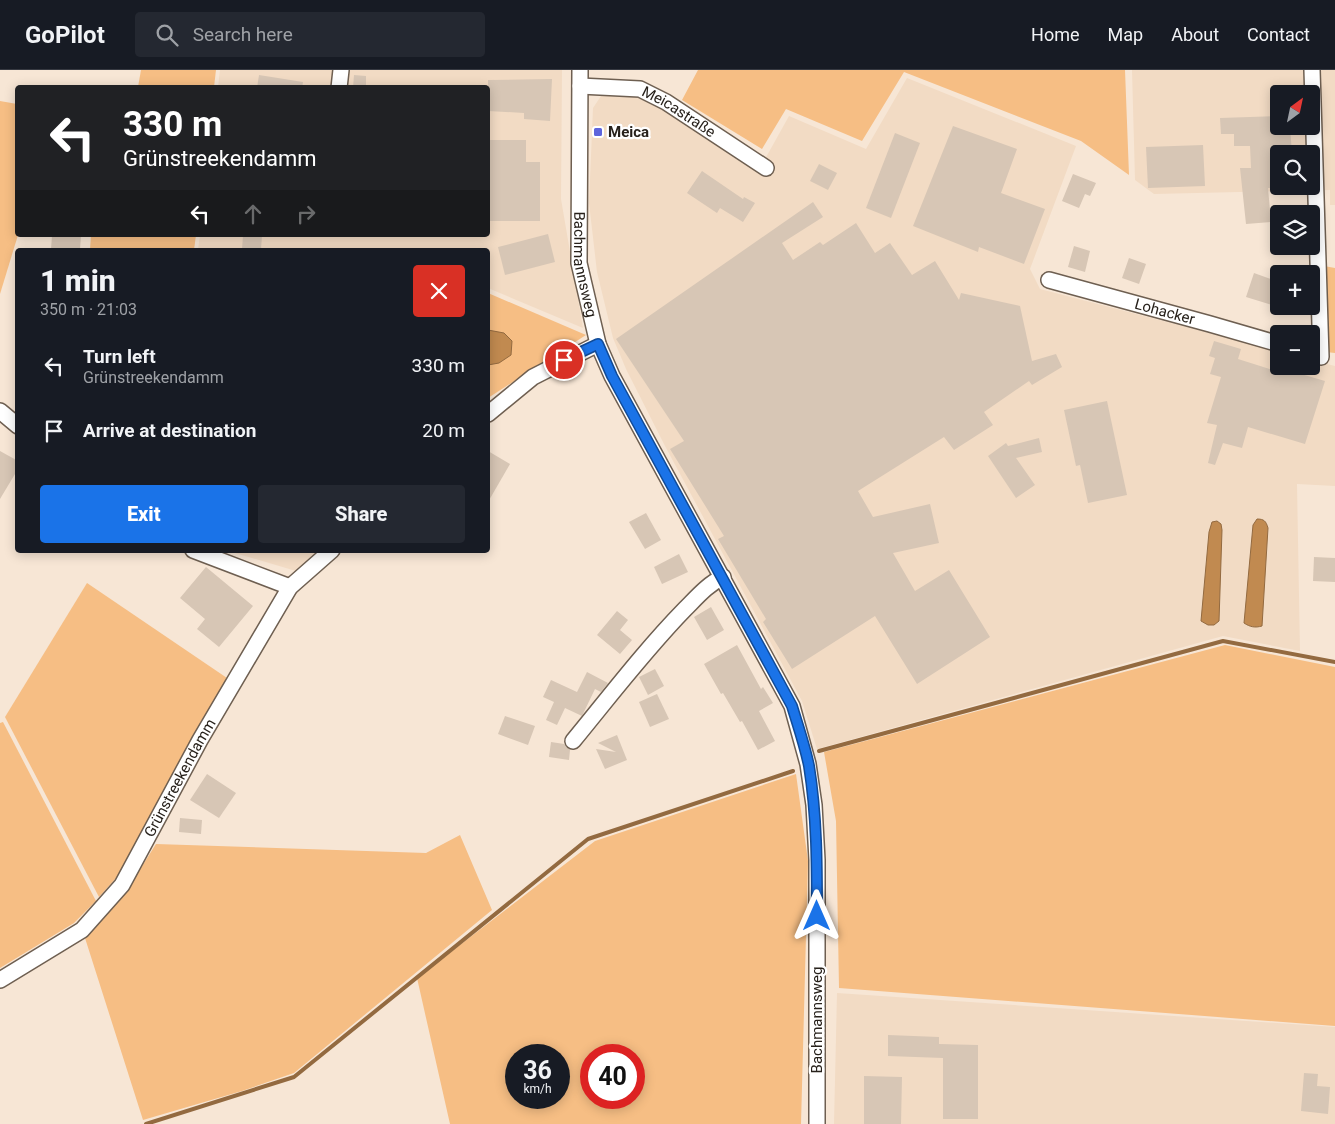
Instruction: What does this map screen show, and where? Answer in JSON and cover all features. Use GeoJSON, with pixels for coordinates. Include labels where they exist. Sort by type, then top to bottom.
{"type":"FeatureCollection","features":[{"type":"Feature","properties":{"kind":"street"},"geometry":{"type":"LineString","coordinates":[[339,85],[341,70]]}},
{"type":"Feature","properties":{"kind":"street","name":"Bachmannsweg"},"geometry":{"type":"LineString","coordinates":[[580,70],[579,262],[598,344],[612,376],[792,706],[808,764],[814,805],[817,860],[817,1124]]}},
{"type":"Feature","properties":{"kind":"street"},"geometry":{"type":"LineString","coordinates":[[1312,70],[1322,357]]}},
{"type":"Feature","properties":{"kind":"street","name":"Meicastraße"},"geometry":{"type":"LineString","coordinates":[[580,86],[640,89],[666,102],[766,168]]}},
{"type":"Feature","properties":{"kind":"street","name":"Lohacker"},"geometry":{"type":"LineString","coordinates":[[1049,280],[1270,341]]}},
{"type":"Feature","properties":{"kind":"street"},"geometry":{"type":"LineString","coordinates":[[490,412],[533,377],[598,344]]}},
{"type":"Feature","properties":{"kind":"street"},"geometry":{"type":"LineString","coordinates":[[0,411],[15,424]]}},
{"type":"Feature","properties":{"kind":"street"},"geometry":{"type":"LineString","coordinates":[[201,553],[290,587]]}},
{"type":"Feature","properties":{"kind":"street","name":"Grünstreekendamm"},"geometry":{"type":"LineString","coordinates":[[0,980],[82,930],[122,886],[200,740],[290,587],[329,553]]}},
{"type":"Feature","properties":{"kind":"street"},"geometry":{"type":"LineString","coordinates":[[573,740],[664,630],[701,592],[723,577]]}},
{"type":"Feature","properties":{"kind":"shaded area"},"geometry":{"type":"Polygon","coordinates":[[[141,70],[216,70],[214,85],[138,85],[141,70]]]}},
{"type":"Feature","properties":{"kind":"shaded area"},"geometry":{"type":"Polygon","coordinates":[[[220,70],[562,70],[561,199],[583,328],[490,289],[490,248],[198,248],[200,237],[490,237],[490,85],[218,85],[220,70]]]}},
{"type":"Feature","properties":{"kind":"shaded area"},"geometry":{"type":"Polygon","coordinates":[[[698,70],[1125,70],[1129,175],[1081,141],[904,72],[862,141],[786,109],[762,149],[682,100],[698,70]]]}},
{"type":"Feature","properties":{"kind":"shaded area"},"geometry":{"type":"Polygon","coordinates":[[[1132,70],[1335,70],[1335,205],[1330,205],[1330,190],[1320,190],[1320,145],[1270,145],[1270,191],[1154,194],[1135,180],[1132,70]]]}},
{"type":"Feature","properties":{"kind":"shaded area"},"geometry":{"type":"Polygon","coordinates":[[[907,78],[1076,146],[1030,269],[1040,289],[1270,349],[1270,375],[1320,375],[1320,362],[1335,366],[1335,486],[1297,484],[1300,651],[1223,636],[817,749],[802,701],[665,446],[626,369],[613,338],[597,272],[589,203],[593,108],[603,93],[625,93],[665,109],[760,168],[789,116],[866,149],[907,78]]]}},
{"type":"Feature","properties":{"kind":"shaded area"},"geometry":{"type":"Polygon","coordinates":[[[0,101],[15,104],[15,237],[17,237],[0,294],[0,101]]]}},
{"type":"Feature","properties":{"kind":"shaded area"},"geometry":{"type":"Polygon","coordinates":[[[91,237],[196,237],[194,248],[90,248],[91,237]]]}},
{"type":"Feature","properties":{"kind":"shaded area"},"geometry":{"type":"Polygon","coordinates":[[[1324,266],[1335,268],[1335,353],[1326,352],[1324,266]]]}},
{"type":"Feature","properties":{"kind":"shaded area"},"geometry":{"type":"Polygon","coordinates":[[[490,294],[586,335],[490,397],[490,294]]]}},
{"type":"Feature","properties":{"kind":"shaded area"},"geometry":{"type":"Polygon","coordinates":[[[490,330],[504,333],[512,341],[511,355],[499,363],[490,365],[490,330]]]}},
{"type":"Feature","properties":{"kind":"shaded area"},"geometry":{"type":"Polygon","coordinates":[[[1257,519],[1264,521],[1268,528],[1262,626],[1255,627],[1244,623],[1253,525],[1257,519]]]}},
{"type":"Feature","properties":{"kind":"shaded area"},"geometry":{"type":"Polygon","coordinates":[[[1217,521],[1221,524],[1222,530],[1219,621],[1214,625],[1208,625],[1201,621],[1209,532],[1212,522],[1217,521]]]}},
{"type":"Feature","properties":{"kind":"shaded area"},"geometry":{"type":"Polygon","coordinates":[[[235,553],[316,553],[296,571],[235,553]]]}},
{"type":"Feature","properties":{"kind":"shaded area"},"geometry":{"type":"Polygon","coordinates":[[[87,583],[227,678],[117,877],[99,897],[5,717],[87,583]]]}},
{"type":"Feature","properties":{"kind":"shaded area"},"geometry":{"type":"Polygon","coordinates":[[[1225,645],[1335,667],[1335,1026],[839,988],[836,821],[824,752],[1225,645]]]}},
{"type":"Feature","properties":{"kind":"shaded area"},"geometry":{"type":"Polygon","coordinates":[[[3,722],[96,901],[74,923],[0,968],[0,723],[3,722]]]}},
{"type":"Feature","properties":{"kind":"shaded area"},"geometry":{"type":"Polygon","coordinates":[[[796,774],[808,861],[801,1124],[450,1124],[417,978],[595,841],[796,774]]]}},
{"type":"Feature","properties":{"kind":"shaded area"},"geometry":{"type":"Polygon","coordinates":[[[460,835],[492,910],[294,1073],[242,1091],[143,1120],[85,938],[125,893],[156,844],[426,853],[460,835]]]}},
{"type":"Feature","properties":{"kind":"shaded area"},"geometry":{"type":"Polygon","coordinates":[[[837,993],[1335,1027],[1335,1124],[834,1124],[837,993]]]}},
{"type":"Feature","properties":{"kind":"building"},"geometry":{"type":"Polygon","coordinates":[[[259,75],[303,82],[302,85],[257,85],[259,75]]]}},
{"type":"Feature","properties":{"kind":"building"},"geometry":{"type":"Polygon","coordinates":[[[354,75],[366,76],[366,85],[353,85],[354,75]]]}},
{"type":"Feature","properties":{"kind":"building"},"geometry":{"type":"Polygon","coordinates":[[[552,79],[550,121],[524,119],[524,113],[490,111],[490,85],[488,85],[488,80],[552,79]]]}},
{"type":"Feature","properties":{"kind":"building"},"geometry":{"type":"Polygon","coordinates":[[[1270,116],[1270,135],[1291,135],[1291,145],[1270,145],[1270,188],[1268,188],[1270,222],[1246,224],[1240,168],[1251,168],[1250,146],[1234,146],[1234,134],[1221,134],[1220,118],[1270,116]]]}},
{"type":"Feature","properties":{"kind":"building"},"geometry":{"type":"Polygon","coordinates":[[[953,126],[1017,149],[1001,193],[1045,209],[1024,264],[979,247],[978,252],[913,226],[953,126]]]}},
{"type":"Feature","properties":{"kind":"building"},"geometry":{"type":"Polygon","coordinates":[[[895,133],[920,143],[891,218],[866,208],[895,133]]]}},
{"type":"Feature","properties":{"kind":"building"},"geometry":{"type":"Polygon","coordinates":[[[490,140],[526,140],[526,162],[540,162],[540,221],[490,221],[490,140]]]}},
{"type":"Feature","properties":{"kind":"building"},"geometry":{"type":"Polygon","coordinates":[[[1203,145],[1205,186],[1148,188],[1146,147],[1203,145]]]}},
{"type":"Feature","properties":{"kind":"building"},"geometry":{"type":"Polygon","coordinates":[[[819,164],[837,173],[828,190],[810,181],[819,164]]]}},
{"type":"Feature","properties":{"kind":"building"},"geometry":{"type":"Polygon","coordinates":[[[702,171],[743,199],[744,197],[755,203],[743,222],[720,208],[717,213],[687,193],[702,171]]]}},
{"type":"Feature","properties":{"kind":"building"},"geometry":{"type":"Polygon","coordinates":[[[1073,174],[1096,183],[1090,196],[1085,194],[1079,208],[1062,201],[1073,174]]]}},
{"type":"Feature","properties":{"kind":"building"},"geometry":{"type":"Polygon","coordinates":[[[813,202],[823,217],[782,243],[793,260],[820,242],[823,245],[856,223],[875,253],[890,243],[912,275],[935,261],[959,300],[961,293],[1020,306],[1032,361],[1056,354],[1062,367],[1032,385],[1029,381],[984,412],[993,425],[954,450],[944,437],[858,491],[873,517],[930,504],[939,543],[893,553],[915,591],[949,570],[990,637],[917,684],[875,616],[792,669],[763,622],[766,619],[718,539],[724,536],[670,449],[684,441],[616,339],[813,202]]]}},
{"type":"Feature","properties":{"kind":"building"},"geometry":{"type":"Polygon","coordinates":[[[548,234],[555,262],[505,275],[498,247],[548,234]]]}},
{"type":"Feature","properties":{"kind":"building"},"geometry":{"type":"Polygon","coordinates":[[[52,237],[81,237],[80,248],[51,248],[52,237]]]}},
{"type":"Feature","properties":{"kind":"building"},"geometry":{"type":"Polygon","coordinates":[[[243,237],[262,237],[261,248],[242,248],[243,237]]]}},
{"type":"Feature","properties":{"kind":"building"},"geometry":{"type":"Polygon","coordinates":[[[1074,246],[1090,251],[1085,272],[1068,267],[1074,246]]]}},
{"type":"Feature","properties":{"kind":"building"},"geometry":{"type":"Polygon","coordinates":[[[1129,258],[1146,264],[1139,284],[1122,278],[1129,258]]]}},
{"type":"Feature","properties":{"kind":"building"},"geometry":{"type":"Polygon","coordinates":[[[1254,273],[1270,279],[1270,304],[1246,297],[1254,273]]]}},
{"type":"Feature","properties":{"kind":"building"},"geometry":{"type":"Polygon","coordinates":[[[1214,341],[1241,349],[1238,359],[1270,369],[1270,375],[1304,375],[1325,381],[1305,444],[1248,427],[1242,448],[1223,443],[1215,465],[1208,463],[1217,425],[1207,423],[1221,377],[1210,374],[1215,358],[1209,356],[1214,341]]]}},
{"type":"Feature","properties":{"kind":"building"},"geometry":{"type":"Polygon","coordinates":[[[1107,401],[1127,495],[1088,503],[1080,465],[1076,466],[1064,410],[1107,401]]]}},
{"type":"Feature","properties":{"kind":"building"},"geometry":{"type":"Polygon","coordinates":[[[1039,438],[1042,452],[1016,458],[1035,485],[1016,498],[988,456],[1006,443],[1008,446],[1039,438]]]}},
{"type":"Feature","properties":{"kind":"building"},"geometry":{"type":"Polygon","coordinates":[[[0,451],[15,459],[15,474],[0,499],[0,451]]]}},
{"type":"Feature","properties":{"kind":"building"},"geometry":{"type":"Polygon","coordinates":[[[490,452],[510,464],[490,499],[490,452]]]}},
{"type":"Feature","properties":{"kind":"building"},"geometry":{"type":"Polygon","coordinates":[[[646,513],[661,540],[645,549],[629,522],[646,513]]]}},
{"type":"Feature","properties":{"kind":"building"},"geometry":{"type":"Polygon","coordinates":[[[679,554],[688,572],[662,584],[654,567],[679,554]]]}},
{"type":"Feature","properties":{"kind":"building"},"geometry":{"type":"Polygon","coordinates":[[[1314,557],[1335,558],[1335,582],[1313,581],[1314,557]]]}},
{"type":"Feature","properties":{"kind":"building"},"geometry":{"type":"Polygon","coordinates":[[[206,567],[253,606],[219,647],[197,629],[205,619],[180,598],[206,567]]]}},
{"type":"Feature","properties":{"kind":"building"},"geometry":{"type":"Polygon","coordinates":[[[711,607],[724,630],[707,640],[694,617],[711,607]]]}},
{"type":"Feature","properties":{"kind":"building"},"geometry":{"type":"Polygon","coordinates":[[[617,611],[628,620],[620,630],[632,640],[620,654],[597,635],[617,611]]]}},
{"type":"Feature","properties":{"kind":"building"},"geometry":{"type":"Polygon","coordinates":[[[737,645],[761,689],[763,687],[773,703],[759,711],[775,741],[758,750],[742,721],[740,722],[723,693],[721,694],[704,664],[737,645]]]}},
{"type":"Feature","properties":{"kind":"building"},"geometry":{"type":"Polygon","coordinates":[[[655,669],[664,686],[648,695],[639,677],[655,669]]]}},
{"type":"Feature","properties":{"kind":"building"},"geometry":{"type":"Polygon","coordinates":[[[587,672],[608,683],[601,692],[595,689],[582,716],[565,708],[557,725],[546,720],[554,702],[543,697],[551,680],[577,692],[587,672]]]}},
{"type":"Feature","properties":{"kind":"building"},"geometry":{"type":"Polygon","coordinates":[[[657,694],[669,719],[650,727],[639,702],[657,694]]]}},
{"type":"Feature","properties":{"kind":"building"},"geometry":{"type":"Polygon","coordinates":[[[505,716],[535,726],[528,745],[498,734],[505,716]]]}},
{"type":"Feature","properties":{"kind":"building"},"geometry":{"type":"Polygon","coordinates":[[[617,735],[627,760],[605,769],[596,749],[616,752],[598,743],[617,735]]]}},
{"type":"Feature","properties":{"kind":"building"},"geometry":{"type":"Polygon","coordinates":[[[551,742],[564,744],[570,750],[569,760],[549,757],[551,742]]]}},
{"type":"Feature","properties":{"kind":"building"},"geometry":{"type":"Polygon","coordinates":[[[207,774],[236,793],[219,818],[190,800],[207,774]]]}},
{"type":"Feature","properties":{"kind":"building"},"geometry":{"type":"Polygon","coordinates":[[[180,818],[202,820],[201,834],[179,832],[180,818]]]}},
{"type":"Feature","properties":{"kind":"building"},"geometry":{"type":"Polygon","coordinates":[[[888,1035],[939,1037],[939,1044],[978,1045],[978,1119],[943,1119],[943,1058],[888,1056],[888,1035]]]}},
{"type":"Feature","properties":{"kind":"building"},"geometry":{"type":"Polygon","coordinates":[[[1304,1073],[1318,1074],[1317,1086],[1330,1087],[1328,1114],[1301,1111],[1304,1073]]]}},
{"type":"Feature","properties":{"kind":"building"},"geometry":{"type":"Polygon","coordinates":[[[864,1076],[902,1077],[901,1124],[864,1124],[864,1076]]]}},
{"type":"Feature","properties":{"kind":"waterway"},"geometry":{"type":"LineString","coordinates":[[819,751],[1223,641],[1335,662]]}},
{"type":"Feature","properties":{"kind":"waterway"},"geometry":{"type":"LineString","coordinates":[[146,1124],[294,1077],[588,839],[793,771]]}},
{"type":"Feature","properties":{"kind":"place","name":"Meica"},"geometry":{"type":"Point","coordinates":[598,132]}},
{"type":"Feature","properties":{"kind":"route"},"geometry":{"type":"LineString","coordinates":[[564,360],[598,344],[612,376],[792,706],[808,764],[814,805],[817,860],[817,916]]}}]}
